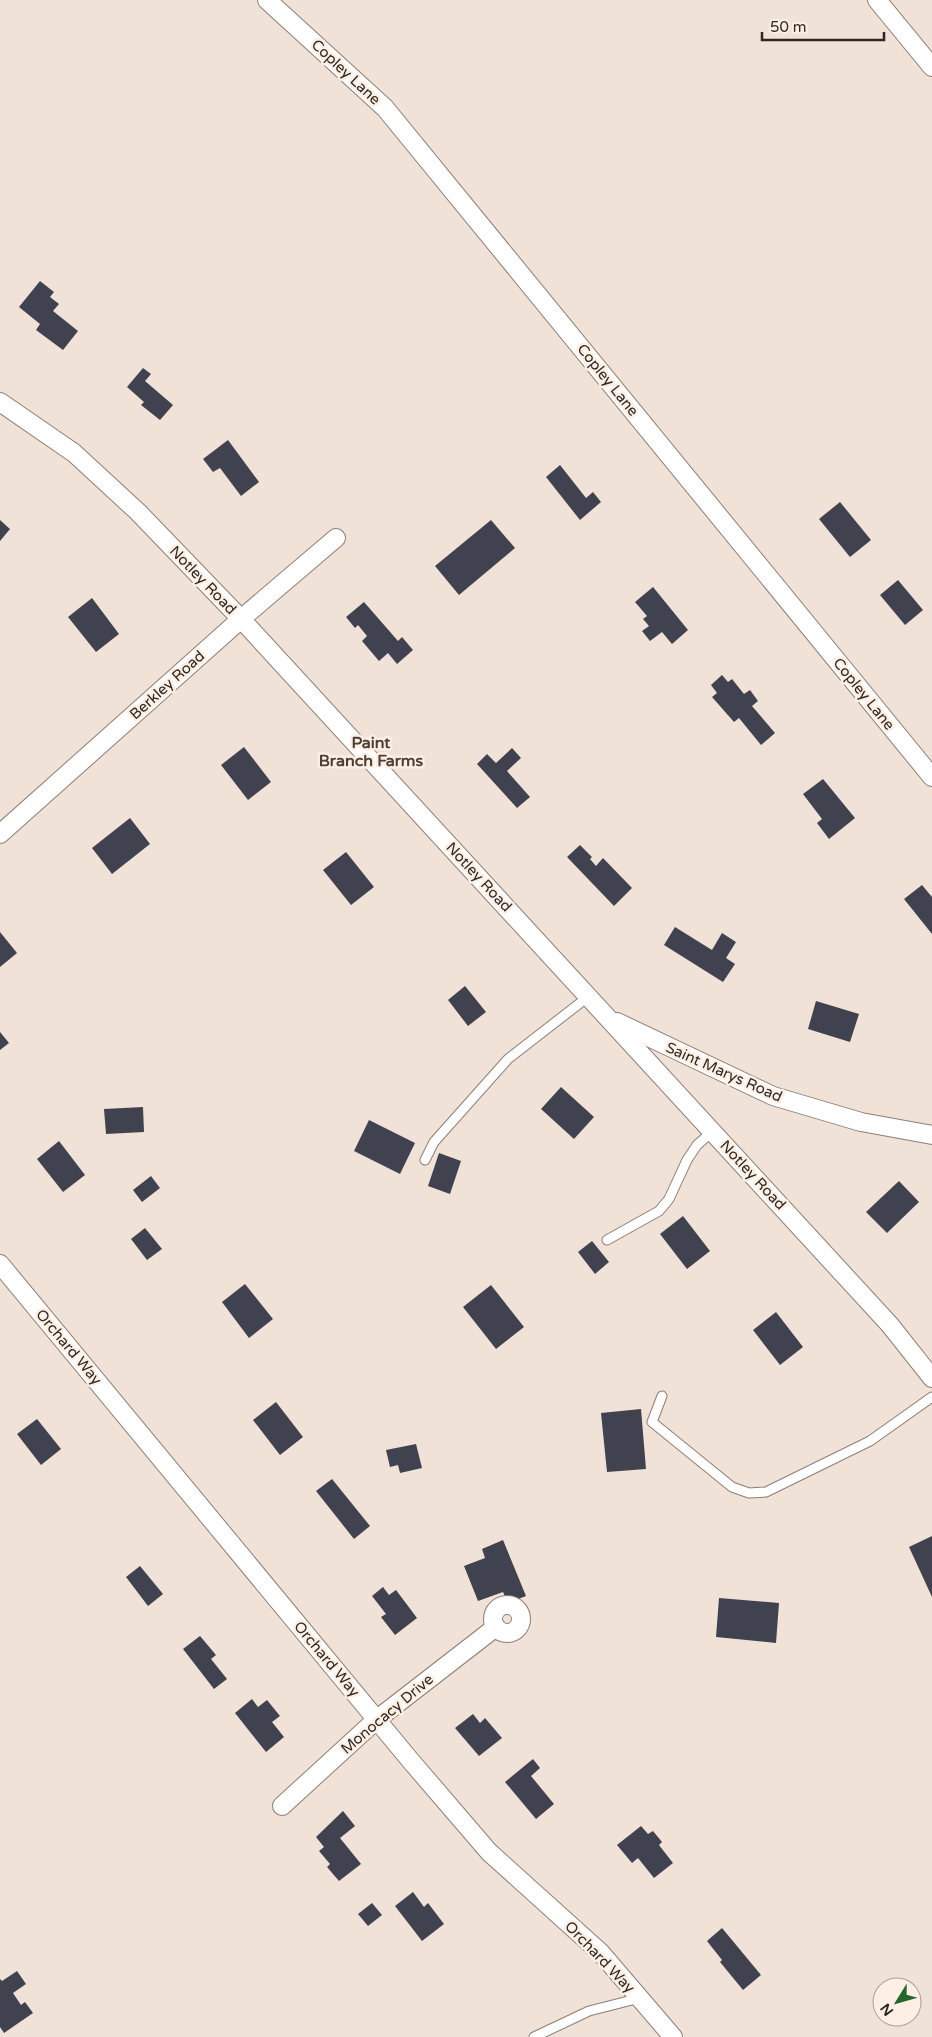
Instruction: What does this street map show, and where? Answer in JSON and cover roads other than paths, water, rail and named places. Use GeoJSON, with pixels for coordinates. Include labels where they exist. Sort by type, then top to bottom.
{"type":"FeatureCollection","features":[{"type":"Feature","properties":{"kind":"street","name":"Copley Lane"},"geometry":{"type":"LineString","coordinates":[[267,0],[385,108],[932,777]]}},
{"type":"Feature","properties":{"kind":"street"},"geometry":{"type":"LineString","coordinates":[[876,0],[932,67]]}},
{"type":"Feature","properties":{"kind":"street","name":"Notley Road"},"geometry":{"type":"LineString","coordinates":[[0,402],[74,453],[138,512],[240,619],[713,1131],[890,1325],[932,1378]]}},
{"type":"Feature","properties":{"kind":"street","name":"Berkley Road"},"geometry":{"type":"LineString","coordinates":[[0,834],[240,619],[336,538]]}},
{"type":"Feature","properties":{"kind":"street","name":"Saint Marys Road"},"geometry":{"type":"LineString","coordinates":[[608,1018],[772,1096],[861,1122],[932,1135]]}},
{"type":"Feature","properties":{"kind":"street","name":"Orchard Way"},"geometry":{"type":"LineString","coordinates":[[0,1264],[376,1720],[489,1852],[601,1953],[672,2037]]}},
{"type":"Feature","properties":{"kind":"street","name":"Monocacy Drive"},"geometry":{"type":"LineString","coordinates":[[282,1806],[376,1720],[496,1628]]}},
{"type":"Feature","properties":{"kind":"lane"},"geometry":{"type":"LineString","coordinates":[[425,1160],[434,1142],[508,1059],[589,996]]}},
{"type":"Feature","properties":{"kind":"lane"},"geometry":{"type":"LineString","coordinates":[[607,1240],[659,1211],[669,1199],[687,1160],[698,1145],[713,1131]]}},
{"type":"Feature","properties":{"kind":"lane"},"geometry":{"type":"LineString","coordinates":[[662,1396],[652,1422],[732,1487],[750,1493],[766,1492],[870,1441],[932,1398]]}},
{"type":"Feature","properties":{"kind":"lane"},"geometry":{"type":"LineString","coordinates":[[534,2037],[589,2011],[640,1998]]}},
{"type":"Feature","properties":{"kind":"district","name":"Paint Branch Farms"},"geometry":{"type":"Point","coordinates":[371,752]}}]}
